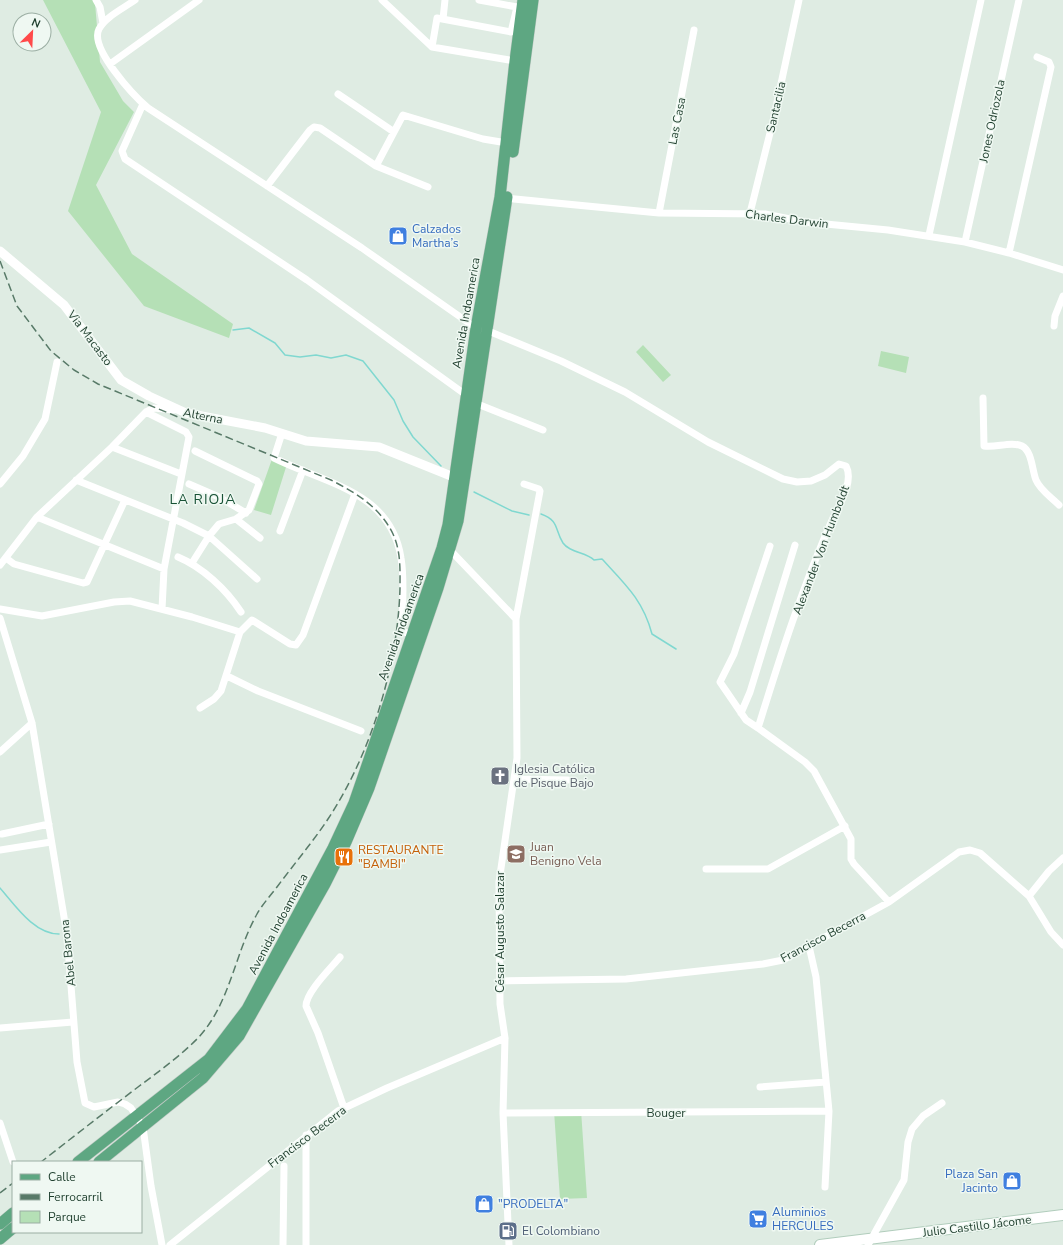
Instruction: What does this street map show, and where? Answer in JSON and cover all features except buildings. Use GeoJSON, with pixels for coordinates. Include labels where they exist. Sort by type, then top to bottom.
{"type":"FeatureCollection","features":[{"type":"Feature","properties":{"kind":"main road","name":"Avenida Indoamerica"},"geometry":{"type":"LineString","coordinates":[[503,201],[515,61],[523,0]]}},
{"type":"Feature","properties":{"kind":"main road","name":"Avenida Indoamerica"},"geometry":{"type":"LineString","coordinates":[[100,1161],[203,1078],[239,1036],[321,890],[346,842],[369,788],[463,497],[459,479],[466,394],[481,329],[503,201],[534,0]]}},
{"type":"Feature","properties":{"kind":"main road","name":"Avenida Indoamerica"},"geometry":{"type":"LineString","coordinates":[[459,479],[475,403],[481,329]]}},
{"type":"Feature","properties":{"kind":"main road","name":"Avenida Indoamerica"},"geometry":{"type":"LineString","coordinates":[[79,1161],[209,1059],[247,1009],[333,848],[354,802],[412,635],[432,594]]}},
{"type":"Feature","properties":{"kind":"main road"},"geometry":{"type":"LineString","coordinates":[[0,1224],[12,1214]]}},
{"type":"Feature","properties":{"kind":"main road","name":"Julio Castillo Jácome"},"geometry":{"type":"LineString","coordinates":[[820,1245],[870,1242],[1063,1215]]}},
{"type":"Feature","properties":{"kind":"main road"},"geometry":{"type":"LineString","coordinates":[[0,1239],[12,1229]]}},
{"type":"Feature","properties":{"kind":"street"},"geometry":{"type":"LineString","coordinates":[[96,0],[100,7],[104,23]]}},
{"type":"Feature","properties":{"kind":"street"},"geometry":{"type":"LineString","coordinates":[[135,0],[104,23],[97,34],[97,40],[115,72],[143,104],[362,248],[481,329]]}},
{"type":"Feature","properties":{"kind":"street"},"geometry":{"type":"LineString","coordinates":[[110,64],[199,0]]}},
{"type":"Feature","properties":{"kind":"street"},"geometry":{"type":"LineString","coordinates":[[382,0],[432,47],[515,61]]}},
{"type":"Feature","properties":{"kind":"street"},"geometry":{"type":"LineString","coordinates":[[443,19],[445,0]]}},
{"type":"Feature","properties":{"kind":"street"},"geometry":{"type":"LineString","coordinates":[[432,47],[437,18],[511,32],[517,6],[479,0]]}},
{"type":"Feature","properties":{"kind":"street","name":"Santacilia"},"geometry":{"type":"LineString","coordinates":[[750,213],[773,121],[799,0]]}},
{"type":"Feature","properties":{"kind":"street"},"geometry":{"type":"LineString","coordinates":[[929,235],[981,0]]}},
{"type":"Feature","properties":{"kind":"street","name":"Jones Odriozola"},"geometry":{"type":"LineString","coordinates":[[965,242],[1019,0]]}},
{"type":"Feature","properties":{"kind":"street","name":"Las Casa"},"geometry":{"type":"LineString","coordinates":[[660,213],[694,30]]}},
{"type":"Feature","properties":{"kind":"street"},"geometry":{"type":"LineString","coordinates":[[1009,253],[1051,67],[1049,62],[1037,57]]}},
{"type":"Feature","properties":{"kind":"street"},"geometry":{"type":"LineString","coordinates":[[338,94],[394,132]]}},
{"type":"Feature","properties":{"kind":"street"},"geometry":{"type":"LineString","coordinates":[[143,104],[122,151],[125,159],[307,280],[466,394]]}},
{"type":"Feature","properties":{"kind":"street"},"geometry":{"type":"LineString","coordinates":[[376,166],[400,118],[403,115],[483,139],[507,143]]}},
{"type":"Feature","properties":{"kind":"street"},"geometry":{"type":"LineString","coordinates":[[267,186],[310,130],[314,127],[320,128],[376,166],[428,187]]}},
{"type":"Feature","properties":{"kind":"street","name":"Charles Darwin"},"geometry":{"type":"LineString","coordinates":[[503,201],[660,213],[750,213],[805,222],[929,235],[1009,253],[1063,270]]}},
{"type":"Feature","properties":{"kind":"street","name":"Via Macasto"},"geometry":{"type":"LineString","coordinates":[[0,251],[64,305],[121,380],[149,396],[186,413]]}},
{"type":"Feature","properties":{"kind":"street"},"geometry":{"type":"LineString","coordinates":[[1054,326],[1055,316],[1063,296]]}},
{"type":"Feature","properties":{"kind":"street","name":"Alexander Von Humboldt"},"geometry":{"type":"LineString","coordinates":[[481,329],[561,361],[625,392],[708,442],[783,479],[797,482],[811,481],[824,475],[839,464],[846,466],[848,476],[843,496],[818,551],[758,728]]}},
{"type":"Feature","properties":{"kind":"street"},"geometry":{"type":"LineString","coordinates":[[0,484],[24,456],[45,419],[57,362]]}},
{"type":"Feature","properties":{"kind":"street"},"geometry":{"type":"LineString","coordinates":[[983,398],[984,446],[1017,445],[1023,447],[1028,452],[1036,481],[1040,487],[1059,505]]}},
{"type":"Feature","properties":{"kind":"street"},"geometry":{"type":"LineString","coordinates":[[475,403],[543,430]]}},
{"type":"Feature","properties":{"kind":"street","name":"Alterna"},"geometry":{"type":"LineString","coordinates":[[146,412],[159,407],[265,428],[314,443],[379,447],[459,479]]}},
{"type":"Feature","properties":{"kind":"street"},"geometry":{"type":"LineString","coordinates":[[0,565],[37,517],[112,447],[146,412],[189,434],[164,569],[162,609]]}},
{"type":"Feature","properties":{"kind":"street"},"geometry":{"type":"LineString","coordinates":[[282,433],[273,457],[355,494],[377,508],[394,533],[402,566],[402,631],[412,635]]}},
{"type":"Feature","properties":{"kind":"street"},"geometry":{"type":"LineString","coordinates":[[112,447],[181,474]]}},
{"type":"Feature","properties":{"kind":"street"},"geometry":{"type":"LineString","coordinates":[[192,563],[209,536],[219,524],[236,519],[246,513],[259,487],[257,481],[195,450]]}},
{"type":"Feature","properties":{"kind":"street"},"geometry":{"type":"LineString","coordinates":[[280,530],[303,470]]}},
{"type":"Feature","properties":{"kind":"street"},"geometry":{"type":"LineString","coordinates":[[76,480],[173,519],[209,536],[257,579]]}},
{"type":"Feature","properties":{"kind":"street"},"geometry":{"type":"LineString","coordinates":[[190,484],[219,497],[246,513]]}},
{"type":"Feature","properties":{"kind":"street","name":"César Augusto Salazar"},"geometry":{"type":"LineString","coordinates":[[509,1245],[504,1113],[505,1038],[500,1004],[500,866],[516,779],[516,619],[540,491],[539,489],[524,484]]}},
{"type":"Feature","properties":{"kind":"street"},"geometry":{"type":"LineString","coordinates":[[200,708],[221,691],[240,632],[252,620],[290,644],[293,645],[299,643],[355,494]]}},
{"type":"Feature","properties":{"kind":"street"},"geometry":{"type":"LineString","coordinates":[[6,558],[14,564],[83,583],[87,582],[125,500]]}},
{"type":"Feature","properties":{"kind":"street"},"geometry":{"type":"LineString","coordinates":[[37,517],[164,569]]}},
{"type":"Feature","properties":{"kind":"street"},"geometry":{"type":"LineString","coordinates":[[236,519],[260,538]]}},
{"type":"Feature","properties":{"kind":"street"},"geometry":{"type":"LineString","coordinates":[[741,713],[750,692],[795,545]]}},
{"type":"Feature","properties":{"kind":"street"},"geometry":{"type":"LineString","coordinates":[[770,546],[734,654],[720,682],[746,720],[810,766],[851,839],[851,859],[889,902]]}},
{"type":"Feature","properties":{"kind":"street"},"geometry":{"type":"LineString","coordinates":[[446,550],[516,619]]}},
{"type":"Feature","properties":{"kind":"street"},"geometry":{"type":"LineString","coordinates":[[178,557],[192,563],[228,595],[240,612]]}},
{"type":"Feature","properties":{"kind":"street"},"geometry":{"type":"LineString","coordinates":[[0,609],[42,616],[121,601],[162,609],[240,632]]}},
{"type":"Feature","properties":{"kind":"street","name":"Abel Barona"},"geometry":{"type":"LineString","coordinates":[[0,618],[32,723],[68,940],[77,1062],[85,1103],[94,1107],[118,1102],[125,1104],[131,1108],[143,1127],[151,1186],[162,1245]]}},
{"type":"Feature","properties":{"kind":"street"},"geometry":{"type":"LineString","coordinates":[[227,676],[258,691],[361,731]]}},
{"type":"Feature","properties":{"kind":"street"},"geometry":{"type":"LineString","coordinates":[[0,752],[32,723]]}},
{"type":"Feature","properties":{"kind":"street"},"geometry":{"type":"LineString","coordinates":[[516,779],[568,780]]}},
{"type":"Feature","properties":{"kind":"street"},"geometry":{"type":"LineString","coordinates":[[2,834],[49,824]]}},
{"type":"Feature","properties":{"kind":"street"},"geometry":{"type":"LineString","coordinates":[[706,869],[768,869],[845,826]]}},
{"type":"Feature","properties":{"kind":"street"},"geometry":{"type":"LineString","coordinates":[[0,850],[51,842]]}},
{"type":"Feature","properties":{"kind":"street","name":"Francisco Becerra"},"geometry":{"type":"LineString","coordinates":[[500,981],[626,979],[763,964],[783,960],[889,902],[959,852],[970,850],[980,853],[1029,896],[1051,932],[1063,945]]}},
{"type":"Feature","properties":{"kind":"street"},"geometry":{"type":"LineString","coordinates":[[1029,896],[1049,871],[1063,858]]}},
{"type":"Feature","properties":{"kind":"street"},"geometry":{"type":"LineString","coordinates":[[809,946],[816,977],[829,1111],[825,1188]]}},
{"type":"Feature","properties":{"kind":"street"},"geometry":{"type":"LineString","coordinates":[[340,957],[312,991],[306,1006],[318,1033],[320,1043],[344,1108]]}},
{"type":"Feature","properties":{"kind":"street"},"geometry":{"type":"LineString","coordinates":[[0,1028],[73,1022]]}},
{"type":"Feature","properties":{"kind":"street","name":"Francisco Becerra"},"geometry":{"type":"LineString","coordinates":[[170,1245],[306,1135],[344,1108],[505,1038]]}},
{"type":"Feature","properties":{"kind":"street"},"geometry":{"type":"LineString","coordinates":[[760,1087],[826,1082]]}},
{"type":"Feature","properties":{"kind":"street"},"geometry":{"type":"LineString","coordinates":[[870,1242],[904,1180],[908,1142],[912,1129],[923,1116],[942,1103]]}},
{"type":"Feature","properties":{"kind":"street","name":"Bouger"},"geometry":{"type":"LineString","coordinates":[[504,1113],[829,1111]]}},
{"type":"Feature","properties":{"kind":"street"},"geometry":{"type":"LineString","coordinates":[[0,1123],[13,1161]]}},
{"type":"Feature","properties":{"kind":"street"},"geometry":{"type":"LineString","coordinates":[[306,1135],[306,1245]]}},
{"type":"Feature","properties":{"kind":"street"},"geometry":{"type":"LineString","coordinates":[[283,1245],[284,1166]]}},
{"type":"Feature","properties":{"kind":"green space"},"geometry":{"type":"Polygon","coordinates":[[[43,0],[93,0],[95,3],[100,62],[123,101],[134,112],[96,185],[132,254],[233,324],[229,338],[144,306],[68,211],[101,112],[52,17],[52,12],[49,12],[43,0]]]}},
{"type":"Feature","properties":{"kind":"green space"},"geometry":{"type":"Polygon","coordinates":[[[643,345],[671,375],[663,382],[636,352],[643,345]]]}},
{"type":"Feature","properties":{"kind":"green space"},"geometry":{"type":"Polygon","coordinates":[[[881,351],[909,357],[906,373],[878,366],[881,351]]]}},
{"type":"Feature","properties":{"kind":"green space"},"geometry":{"type":"Polygon","coordinates":[[[272,459],[287,464],[271,515],[254,510],[272,459]]]}},
{"type":"Feature","properties":{"kind":"green space"},"geometry":{"type":"Polygon","coordinates":[[[581,1110],[587,1198],[560,1199],[554,1111],[581,1110]]]}},
{"type":"Feature","properties":{"kind":"waterway"},"geometry":{"type":"LineString","coordinates":[[233,330],[249,328],[275,343],[285,355],[300,357],[316,355],[331,358],[346,355],[363,361],[394,400],[403,421],[413,437],[441,466]]}},
{"type":"Feature","properties":{"kind":"waterway"},"geometry":{"type":"LineString","coordinates":[[474,492],[512,511],[529,515]]}},
{"type":"Feature","properties":{"kind":"waterway"},"geometry":{"type":"LineString","coordinates":[[541,514],[554,523],[563,543],[570,549],[587,555],[594,560],[602,559],[632,593],[644,611],[652,634],[676,649]]}},
{"type":"Feature","properties":{"kind":"waterway"},"geometry":{"type":"LineString","coordinates":[[0,888],[33,924],[50,933],[59,934]]}},
{"type":"Feature","properties":{"kind":"railway"},"geometry":{"type":"LineString","coordinates":[[0,261],[17,306],[51,351],[74,370],[98,384],[331,480],[349,490],[374,508],[388,524],[396,540],[400,567],[398,617],[394,647],[388,678],[369,738],[343,794],[328,819],[257,914],[249,930],[231,979],[217,1011],[208,1026],[197,1039],[161,1070],[42,1161]]}},
{"type":"Feature","properties":{"kind":"railway"},"geometry":{"type":"LineString","coordinates":[[0,1193],[12,1184]]}},
{"type":"Feature","properties":{"kind":"place","name":"Calzados Martha’s"},"geometry":{"type":"Point","coordinates":[398,236]}},
{"type":"Feature","properties":{"kind":"place","name":"Iglesia Católica de Pisque Bajo"},"geometry":{"type":"Point","coordinates":[500,776]}},
{"type":"Feature","properties":{"kind":"place","name":"Juan Benigno Vela"},"geometry":{"type":"Point","coordinates":[516,854]}},
{"type":"Feature","properties":{"kind":"place","name":"RESTAURANTE \"BAMBI\""},"geometry":{"type":"Point","coordinates":[344,857]}},
{"type":"Feature","properties":{"kind":"place","name":"Plaza San Jacinto"},"geometry":{"type":"Point","coordinates":[1012,1181]}},
{"type":"Feature","properties":{"kind":"place","name":"\"PRODELTA\""},"geometry":{"type":"Point","coordinates":[484,1204]}},
{"type":"Feature","properties":{"kind":"place","name":"Aluminios HERCULES"},"geometry":{"type":"Point","coordinates":[758,1219]}},
{"type":"Feature","properties":{"kind":"place","name":"El Colombiano"},"geometry":{"type":"Point","coordinates":[508,1231]}},
{"type":"Feature","properties":{"kind":"district","name":"LA RIOJA"},"geometry":{"type":"Point","coordinates":[203,499]}}]}
